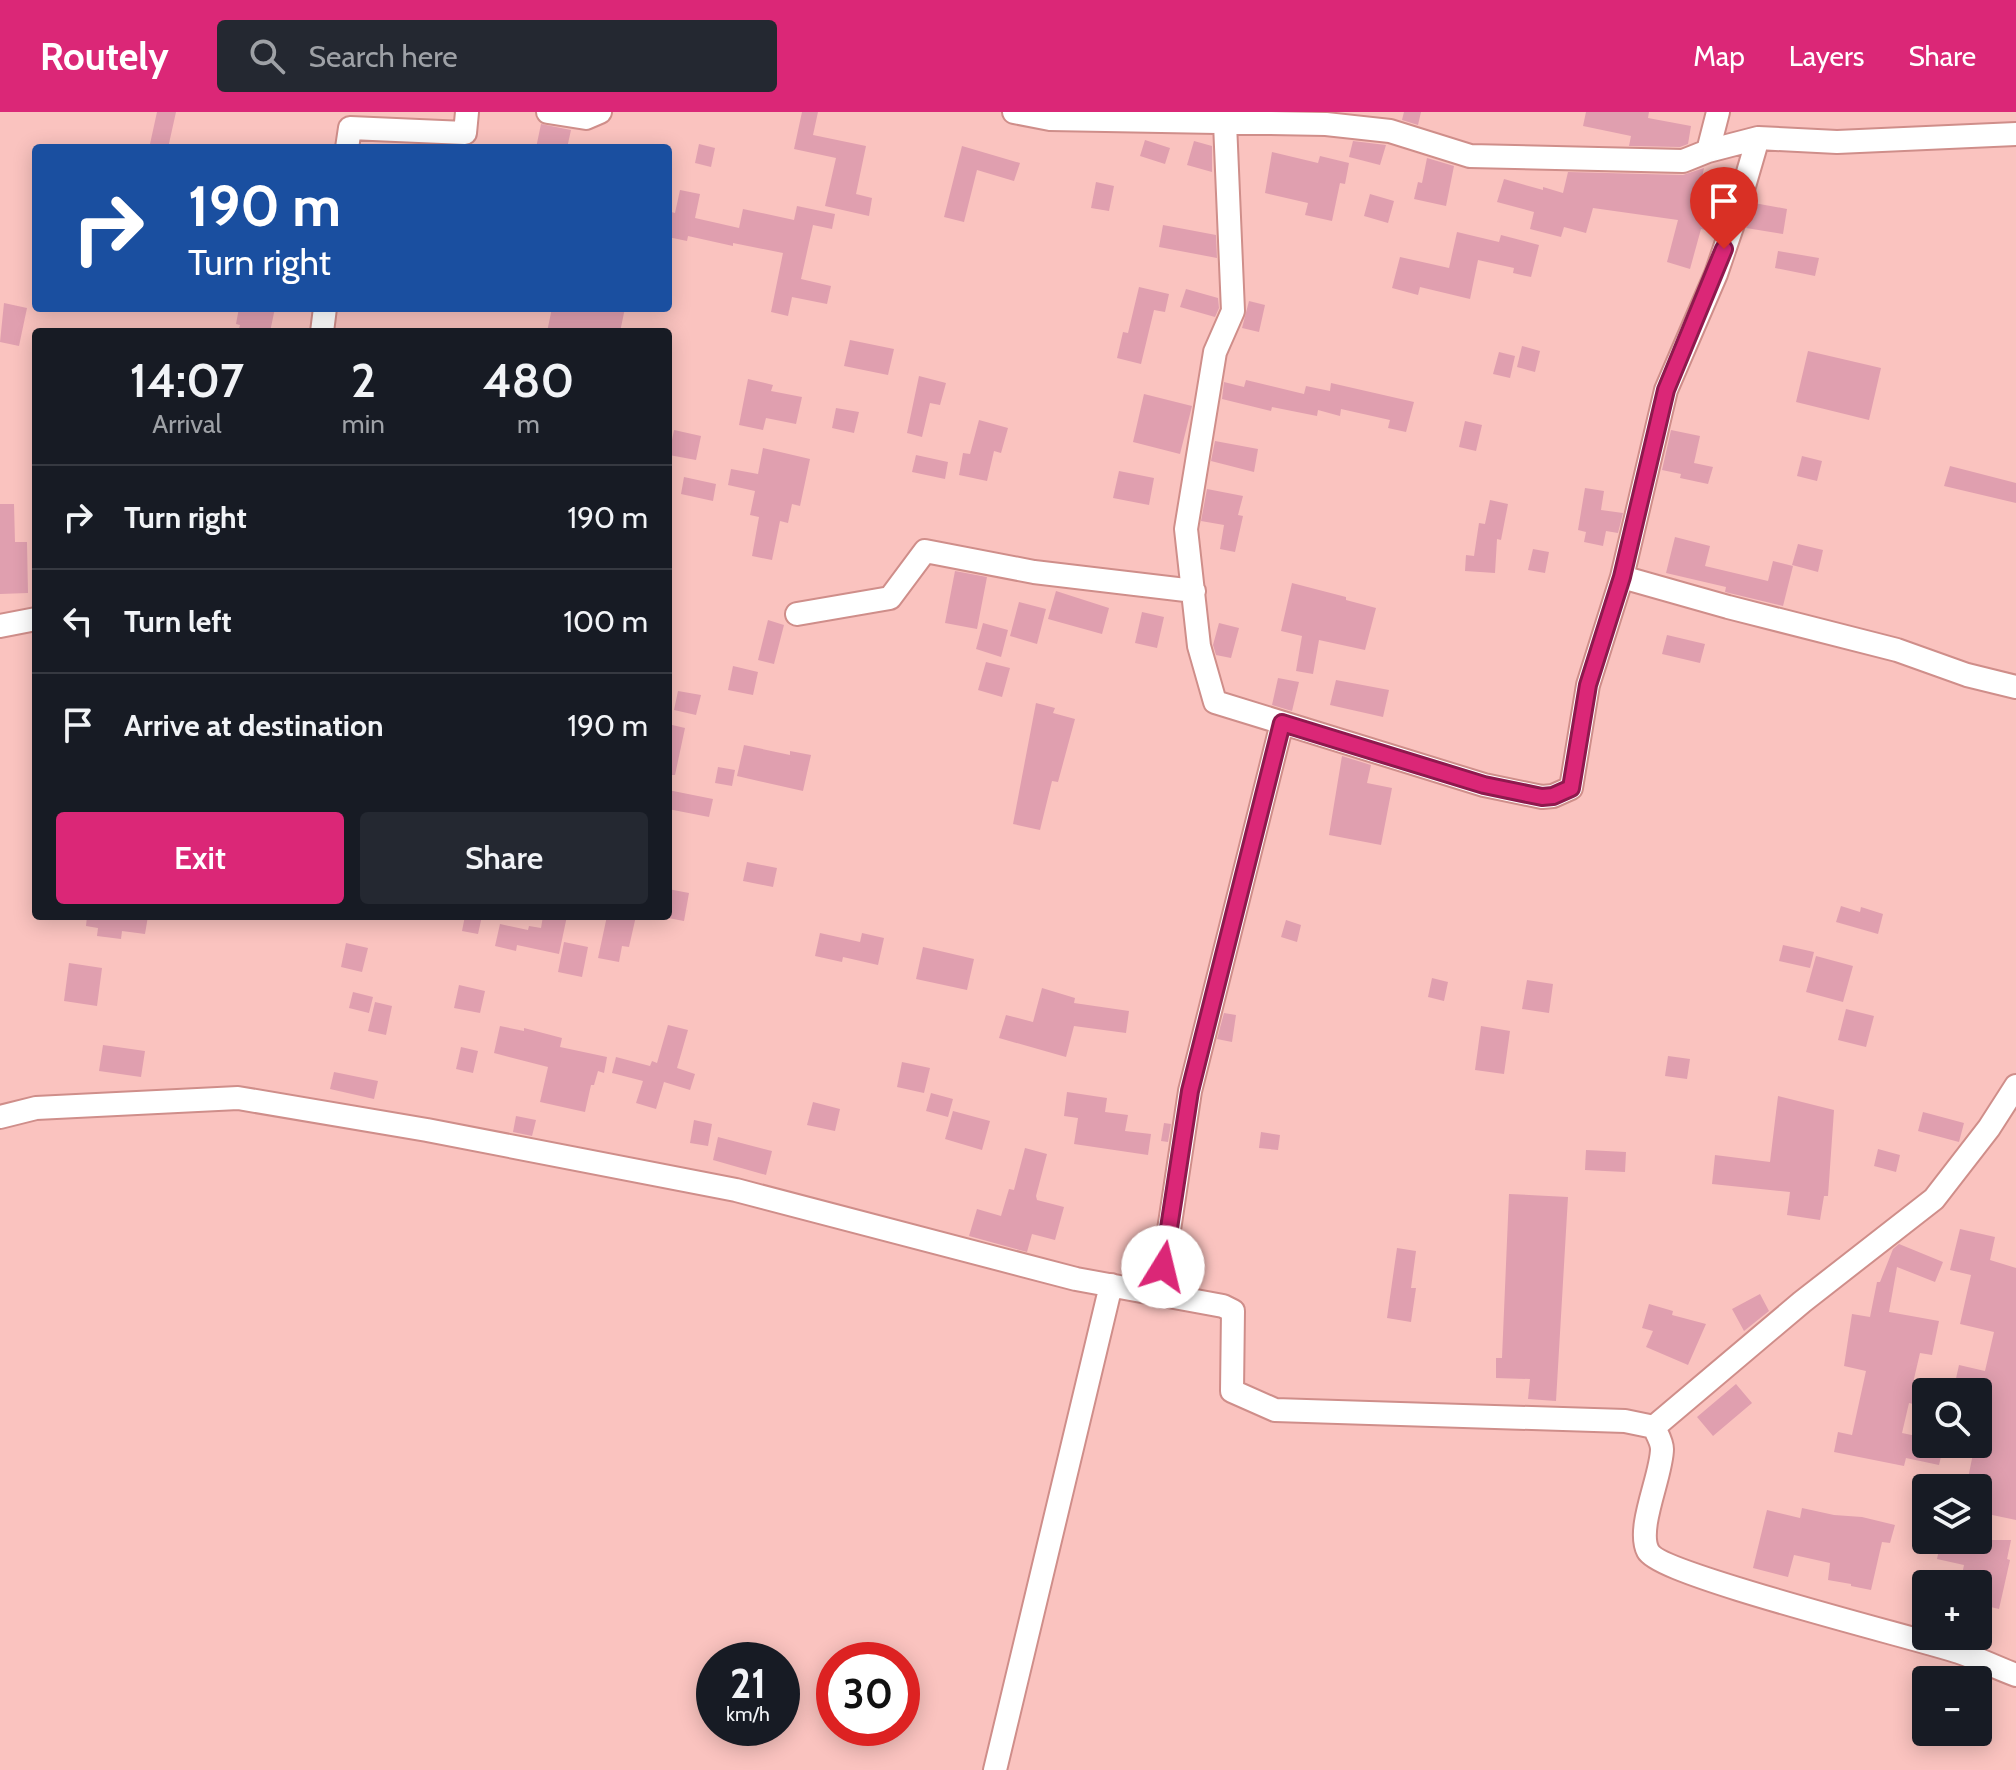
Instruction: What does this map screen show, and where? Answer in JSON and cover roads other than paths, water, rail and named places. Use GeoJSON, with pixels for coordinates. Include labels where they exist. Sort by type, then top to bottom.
{"type":"FeatureCollection","features":[{"type":"Feature","properties":{"kind":"street"},"geometry":{"type":"LineString","coordinates":[[348,144],[350,128],[465,133],[467,112]]}},
{"type":"Feature","properties":{"kind":"street"},"geometry":{"type":"LineString","coordinates":[[548,112],[586,118],[600,112]]}},
{"type":"Feature","properties":{"kind":"street"},"geometry":{"type":"LineString","coordinates":[[1014,112],[1050,119],[1326,124],[1390,131],[1470,156],[1683,161],[1758,138],[1837,142],[2016,134]]}},
{"type":"Feature","properties":{"kind":"street"},"geometry":{"type":"LineString","coordinates":[[1708,151],[1718,112]]}},
{"type":"Feature","properties":{"kind":"street"},"geometry":{"type":"LineString","coordinates":[[1225,123],[1233,311],[1215,352],[1186,529],[1199,646],[1215,702],[1484,785],[1542,797],[1571,788],[1588,685],[1622,577],[1666,390],[1716,274],[1758,138]]}},
{"type":"Feature","properties":{"kind":"street"},"geometry":{"type":"LineString","coordinates":[[797,614],[890,598],[925,551],[1034,572],[1194,591]]}},
{"type":"Feature","properties":{"kind":"street"},"geometry":{"type":"LineString","coordinates":[[1622,577],[1897,650],[1967,675],[2016,687]]}},
{"type":"Feature","properties":{"kind":"street"},"geometry":{"type":"LineString","coordinates":[[0,626],[32,620]]}},
{"type":"Feature","properties":{"kind":"street"},"geometry":{"type":"LineString","coordinates":[[1159,1296],[1190,1091],[1282,723]]}},
{"type":"Feature","properties":{"kind":"street"},"geometry":{"type":"LineString","coordinates":[[1654,1427],[1802,1302],[1934,1199],[1989,1128],[2016,1086]]}},
{"type":"Feature","properties":{"kind":"street"},"geometry":{"type":"LineString","coordinates":[[0,1117],[36,1108],[238,1098],[427,1130],[736,1190],[918,1239],[1111,1285],[1223,1306],[1233,1311],[1232,1391],[1275,1410],[1625,1421],[1654,1427]]}},
{"type":"Feature","properties":{"kind":"street"},"geometry":{"type":"LineString","coordinates":[[995,1770],[1111,1285]]}},
{"type":"Feature","properties":{"kind":"street"},"geometry":{"type":"LineString","coordinates":[[1654,1427],[1663,1448],[1647,1518],[1646,1548],[1652,1556],[1669,1565],[1773,1600],[1960,1653],[2016,1675]]}}]}
